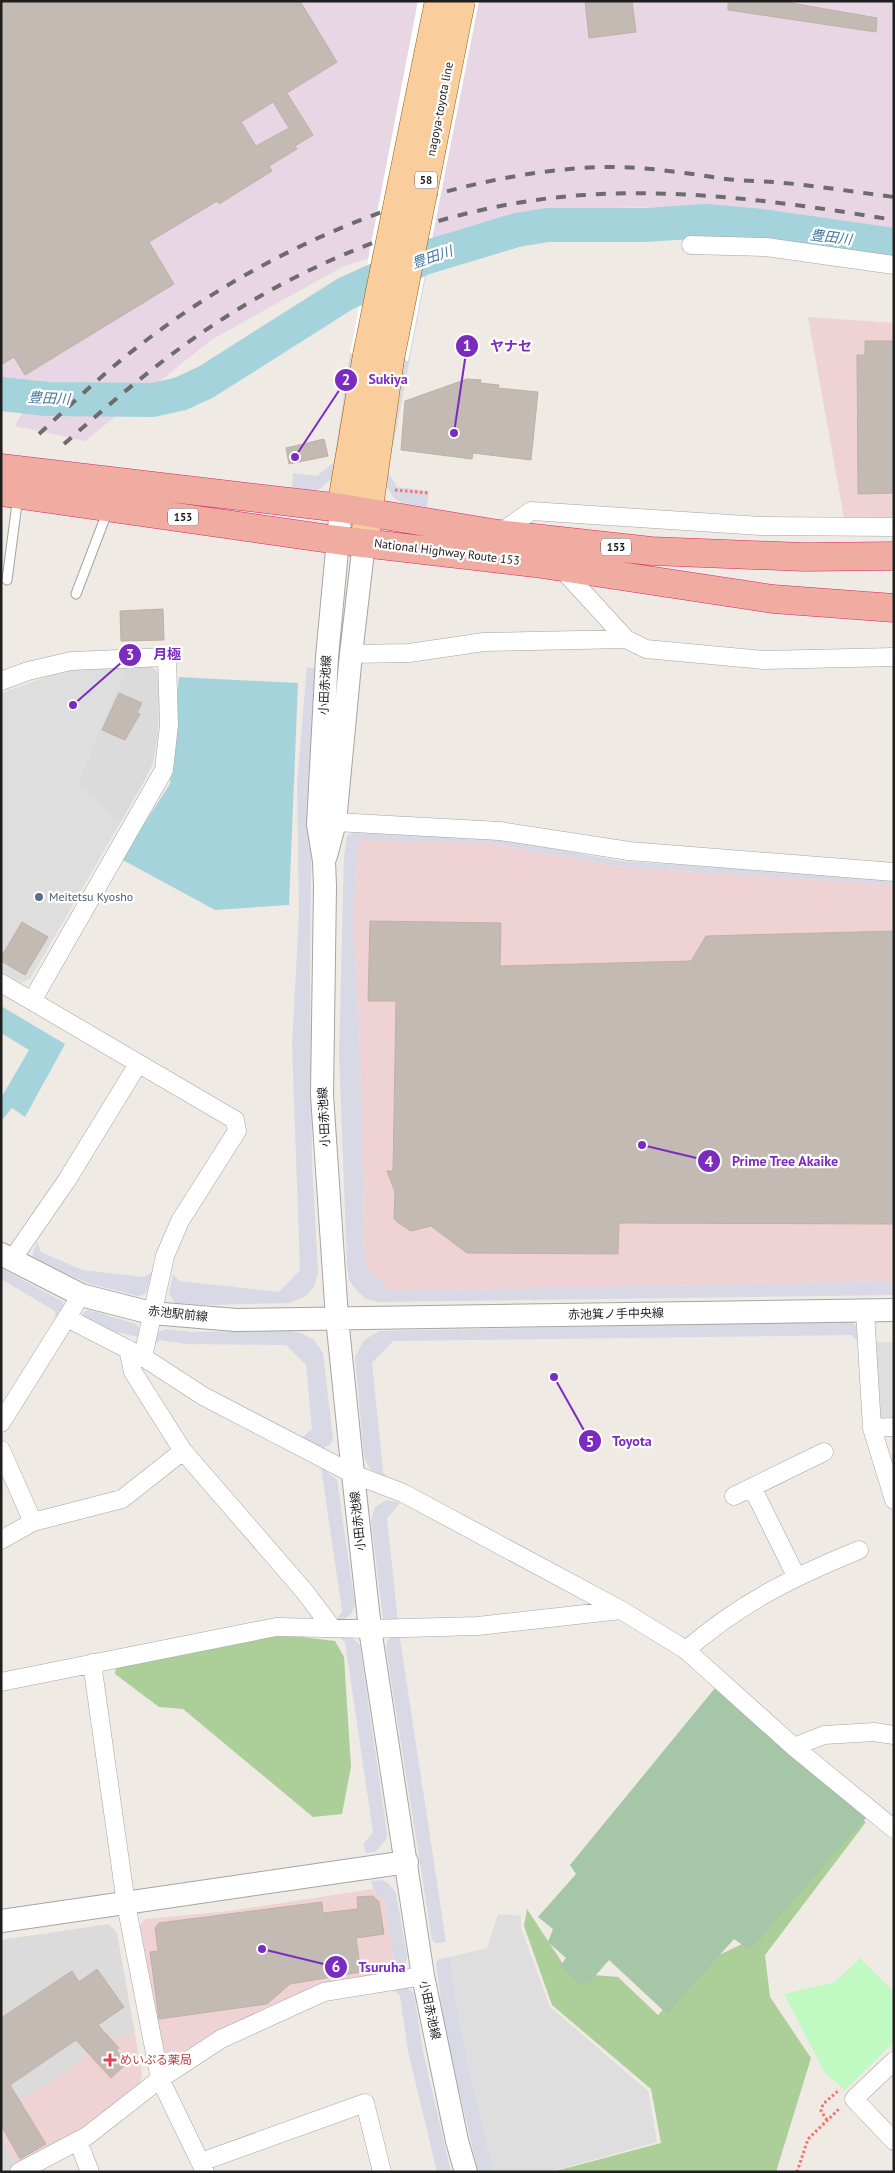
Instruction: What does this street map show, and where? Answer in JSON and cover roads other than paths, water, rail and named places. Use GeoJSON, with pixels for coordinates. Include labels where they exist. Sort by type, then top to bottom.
{"type":"FeatureCollection","features":[{"type":"Feature","properties":{"kind":"highway","name":"National Highway Route 153"},"geometry":{"type":"LineString","coordinates":[[1,468],[354,510],[498,534],[651,551],[804,557],[894,556]]}},
{"type":"Feature","properties":{"kind":"highway","name":"National Highway Route 153"},"geometry":{"type":"LineString","coordinates":[[10,493],[337,540],[561,568],[773,599],[894,608]]}},
{"type":"Feature","properties":{"kind":"main road","name":"nagoya-toyota line"},"geometry":{"type":"LineString","coordinates":[[364,543],[354,510],[378,357],[439,1]]}},
{"type":"Feature","properties":{"kind":"main road","name":"nagoya-toyota line"},"geometry":{"type":"LineString","coordinates":[[378,357],[461,1]]}},
{"type":"Feature","properties":{"kind":"street"},"geometry":{"type":"LineString","coordinates":[[691,245],[766,247],[894,265]]}},
{"type":"Feature","properties":{"kind":"street","name":"小田赤池線"},"geometry":{"type":"LineString","coordinates":[[354,510],[337,540],[327,657],[318,824],[324,862],[322,1095],[337,1318],[370,1629],[423,1976],[457,2141],[466,2172]]}},
{"type":"Feature","properties":{"kind":"street"},"geometry":{"type":"LineString","coordinates":[[498,534],[531,510],[761,526],[894,527]]}},
{"type":"Feature","properties":{"kind":"street","name":"小田赤池線"},"geometry":{"type":"LineString","coordinates":[[324,862],[335,822],[364,543]]}},
{"type":"Feature","properties":{"kind":"street"},"geometry":{"type":"LineString","coordinates":[[561,568],[626,639],[646,649],[764,660],[894,657]]}},
{"type":"Feature","properties":{"kind":"street"},"geometry":{"type":"LineString","coordinates":[[351,654],[409,652],[484,642],[626,639]]}},
{"type":"Feature","properties":{"kind":"street"},"geometry":{"type":"LineString","coordinates":[[1,681],[28,671],[71,661],[167,657],[170,725],[164,770],[32,1000]]}},
{"type":"Feature","properties":{"kind":"street"},"geometry":{"type":"LineString","coordinates":[[335,822],[500,831],[629,851],[894,872]]}},
{"type":"Feature","properties":{"kind":"street"},"geometry":{"type":"LineString","coordinates":[[1,983],[235,1120],[237,1131],[180,1221],[165,1256],[151,1313],[136,1353],[133,1372],[183,1451],[305,1592],[332,1628]]}},
{"type":"Feature","properties":{"kind":"street"},"geometry":{"type":"LineString","coordinates":[[6,1258],[67,1180],[138,1064]]}},
{"type":"Feature","properties":{"kind":"street","name":"赤池駅前線"},"geometry":{"type":"LineString","coordinates":[[6,1258],[82,1295],[151,1313],[236,1320],[337,1318]]}},
{"type":"Feature","properties":{"kind":"street"},"geometry":{"type":"LineString","coordinates":[[1,1423],[82,1295]]}},
{"type":"Feature","properties":{"kind":"street","name":"赤池箕ノ手中央線"},"geometry":{"type":"LineString","coordinates":[[337,1318],[894,1310]]}},
{"type":"Feature","properties":{"kind":"street"},"geometry":{"type":"LineString","coordinates":[[865,1311],[872,1428],[894,1500]]}},
{"type":"Feature","properties":{"kind":"street"},"geometry":{"type":"LineString","coordinates":[[67,1318],[136,1353],[203,1396],[353,1474],[403,1493],[621,1610],[686,1650],[794,1747],[894,1828]]}},
{"type":"Feature","properties":{"kind":"street"},"geometry":{"type":"LineString","coordinates":[[872,1428],[894,1427]]}},
{"type":"Feature","properties":{"kind":"street"},"geometry":{"type":"LineString","coordinates":[[1,1450],[34,1522]]}},
{"type":"Feature","properties":{"kind":"street"},"geometry":{"type":"LineString","coordinates":[[1,1540],[34,1522],[122,1499],[183,1451]]}},
{"type":"Feature","properties":{"kind":"street"},"geometry":{"type":"LineString","coordinates":[[734,1496],[824,1452]]}},
{"type":"Feature","properties":{"kind":"street"},"geometry":{"type":"LineString","coordinates":[[752,1487],[796,1576]]}},
{"type":"Feature","properties":{"kind":"street"},"geometry":{"type":"LineString","coordinates":[[686,1650],[755,1598],[796,1576],[859,1550]]}},
{"type":"Feature","properties":{"kind":"street"},"geometry":{"type":"LineString","coordinates":[[1,1682],[92,1662],[276,1627],[370,1629],[478,1626],[621,1610]]}},
{"type":"Feature","properties":{"kind":"street"},"geometry":{"type":"LineString","coordinates":[[92,1662],[126,1904],[160,2079],[203,2167],[365,2104],[382,2172]]}},
{"type":"Feature","properties":{"kind":"street"},"geometry":{"type":"LineString","coordinates":[[794,1747],[824,1735],[874,1732],[894,1736]]}},
{"type":"Feature","properties":{"kind":"street"},"geometry":{"type":"LineString","coordinates":[[1,1921],[407,1862]]}},
{"type":"Feature","properties":{"kind":"street"},"geometry":{"type":"LineString","coordinates":[[19,2172],[78,2141],[160,2079],[221,2039],[324,1992],[423,1976]]}},
{"type":"Feature","properties":{"kind":"street"},"geometry":{"type":"LineString","coordinates":[[894,2061],[854,2099],[894,2141]]}},
{"type":"Feature","properties":{"kind":"street"},"geometry":{"type":"LineString","coordinates":[[78,2141],[90,2172]]}},
{"type":"Feature","properties":{"kind":"lane"},"geometry":{"type":"LineString","coordinates":[[7,580],[10,493]]}},
{"type":"Feature","properties":{"kind":"lane"},"geometry":{"type":"LineString","coordinates":[[76,594],[109,506]]}},
{"type":"Feature","properties":{"kind":"water"},"geometry":{"type":"Polygon","coordinates":[[[179,677],[298,683],[289,905],[215,910],[121,859],[170,784],[179,677]]]}},
{"type":"Feature","properties":{"kind":"water"},"geometry":{"type":"Polygon","coordinates":[[[1,1006],[65,1044],[25,1117],[12,1108],[1,1121],[1,1098],[29,1050],[1,1033],[1,1006]]]}},
{"type":"Feature","properties":{"kind":"waterway","name":"豊田川"},"geometry":{"type":"LineString","coordinates":[[1,394],[47,399],[153,400],[180,394],[206,382],[345,294],[424,258],[517,230],[547,225],[644,225],[706,221],[762,226],[894,245]]}},
{"type":"Feature","properties":{"kind":"railway"},"geometry":{"type":"LineString","coordinates":[[39,434],[123,359],[201,302],[253,271],[308,243],[364,218],[423,198],[482,183],[542,172],[601,167],[664,170],[732,180],[803,185],[894,197]]}},
{"type":"Feature","properties":{"kind":"railway"},"geometry":{"type":"LineString","coordinates":[[64,444],[161,362],[224,318],[264,294],[351,252],[396,234],[443,220],[490,208],[537,200],[623,193],[739,198],[894,220]]}},
{"type":"Feature","properties":{"kind":"place","name":"ヤナセ"},"geometry":{"type":"Point","coordinates":[454,433]}},
{"type":"Feature","properties":{"kind":"place","name":"Sukiya"},"geometry":{"type":"Point","coordinates":[295,457]}},
{"type":"Feature","properties":{"kind":"place","name":"月極"},"geometry":{"type":"Point","coordinates":[73,705]}},
{"type":"Feature","properties":{"kind":"place","name":"Meitetsu Kyosho"},"geometry":{"type":"Point","coordinates":[39,897]}},
{"type":"Feature","properties":{"kind":"place","name":"Prime Tree Akaike"},"geometry":{"type":"Point","coordinates":[642,1145]}},
{"type":"Feature","properties":{"kind":"place","name":"Toyota"},"geometry":{"type":"Point","coordinates":[554,1377]}},
{"type":"Feature","properties":{"kind":"place","name":"Tsuruha"},"geometry":{"type":"Point","coordinates":[262,1949]}},
{"type":"Feature","properties":{"kind":"place","name":"めいぷる薬局"},"geometry":{"type":"Point","coordinates":[110,2060]}}]}
